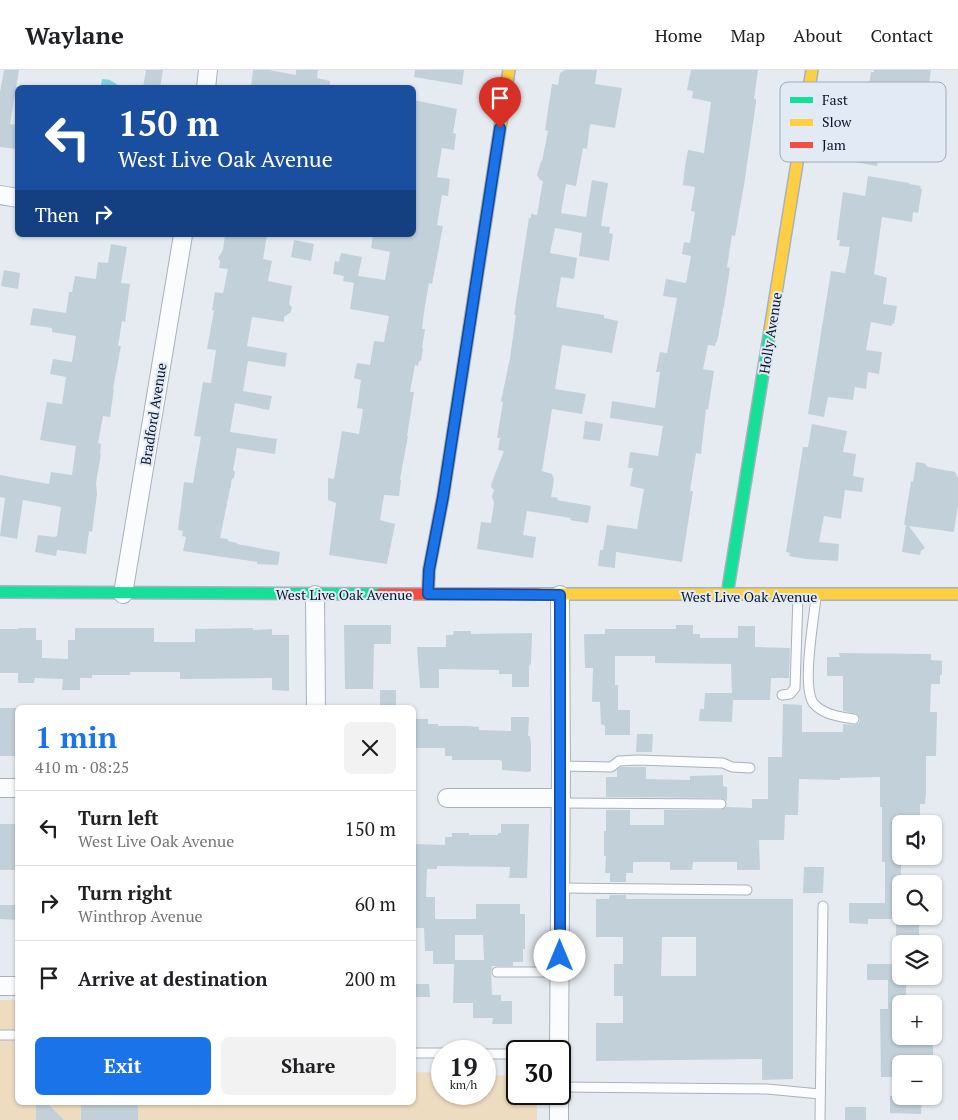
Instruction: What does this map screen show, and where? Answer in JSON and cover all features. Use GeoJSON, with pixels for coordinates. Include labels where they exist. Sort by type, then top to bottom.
{"type":"FeatureCollection","features":[{"type":"Feature","properties":{"kind":"street"},"geometry":{"type":"LineString","coordinates":[[206,85],[208,70]]}},
{"type":"Feature","properties":{"kind":"street"},"geometry":{"type":"LineString","coordinates":[[428,594],[429,570],[446,480],[509,70]]}},
{"type":"Feature","properties":{"kind":"street","name":"Holly Avenue"},"geometry":{"type":"LineString","coordinates":[[727,595],[797,162]]}},
{"type":"Feature","properties":{"kind":"street"},"geometry":{"type":"LineString","coordinates":[[0,195],[15,198]]}},
{"type":"Feature","properties":{"kind":"street","name":"Bradford Avenue"},"geometry":{"type":"LineString","coordinates":[[124,594],[183,237]]}},
{"type":"Feature","properties":{"kind":"street","name":"West Live Oak Avenue"},"geometry":{"type":"LineString","coordinates":[[0,592],[315,595],[816,596],[958,594]]}},
{"type":"Feature","properties":{"kind":"street"},"geometry":{"type":"LineString","coordinates":[[315,595],[316,705]]}},
{"type":"Feature","properties":{"kind":"street"},"geometry":{"type":"LineString","coordinates":[[560,595],[560,1040]]}},
{"type":"Feature","properties":{"kind":"street"},"geometry":{"type":"LineString","coordinates":[[0,788],[15,788]]}},
{"type":"Feature","properties":{"kind":"street"},"geometry":{"type":"LineString","coordinates":[[447,798],[561,800]]}},
{"type":"Feature","properties":{"kind":"street"},"geometry":{"type":"LineString","coordinates":[[0,986],[15,986]]}},
{"type":"Feature","properties":{"kind":"street"},"geometry":{"type":"LineString","coordinates":[[559,1105],[559,1120]]}},
{"type":"Feature","properties":{"kind":"lane"},"geometry":{"type":"LineString","coordinates":[[782,695],[790,694],[796,688],[798,596]]}},
{"type":"Feature","properties":{"kind":"lane"},"geometry":{"type":"LineString","coordinates":[[816,596],[808,659],[808,686],[814,704],[832,716],[854,719]]}},
{"type":"Feature","properties":{"kind":"lane"},"geometry":{"type":"LineString","coordinates":[[561,766],[611,767],[619,761],[638,760],[723,763],[732,767],[750,768]]}},
{"type":"Feature","properties":{"kind":"lane"},"geometry":{"type":"LineString","coordinates":[[561,800],[721,804]]}},
{"type":"Feature","properties":{"kind":"lane"},"geometry":{"type":"LineString","coordinates":[[561,888],[747,890]]}},
{"type":"Feature","properties":{"kind":"lane"},"geometry":{"type":"LineString","coordinates":[[820,1120],[823,906]]}},
{"type":"Feature","properties":{"kind":"lane"},"geometry":{"type":"LineString","coordinates":[[497,972],[560,972]]}},
{"type":"Feature","properties":{"kind":"lane"},"geometry":{"type":"LineString","coordinates":[[0,1035],[15,1035]]}},
{"type":"Feature","properties":{"kind":"lane"},"geometry":{"type":"LineString","coordinates":[[416,1053],[431,1053]]}},
{"type":"Feature","properties":{"kind":"lane"},"geometry":{"type":"LineString","coordinates":[[571,1087],[768,1089],[820,1094]]}},
{"type":"Feature","properties":{"kind":"shaded area"},"geometry":{"type":"Polygon","coordinates":[[[0,1000],[15,1000],[15,1105],[416,1105],[416,1072],[431,1073],[431,1105],[496,1105],[496,1075],[506,1076],[506,1105],[537,1105],[537,1120],[0,1120],[0,1000]]]}},
{"type":"Feature","properties":{"kind":"water"},"geometry":{"type":"Polygon","coordinates":[[[102,79],[110,80],[118,85],[101,85],[102,79]]]}},
{"type":"Feature","properties":{"kind":"building"},"geometry":{"type":"Polygon","coordinates":[[[4,70],[19,70],[10,124],[15,125],[15,149],[0,147],[0,92],[4,70]]]}},
{"type":"Feature","properties":{"kind":"building"},"geometry":{"type":"Polygon","coordinates":[[[146,70],[163,70],[160,85],[144,85],[146,70]]]}},
{"type":"Feature","properties":{"kind":"building"},"geometry":{"type":"Polygon","coordinates":[[[253,70],[269,70],[296,75],[296,70],[318,70],[317,78],[330,81],[329,85],[251,85],[253,70]]]}},
{"type":"Feature","properties":{"kind":"building"},"geometry":{"type":"Polygon","coordinates":[[[415,70],[464,70],[462,85],[414,77],[415,70]]]}},
{"type":"Feature","properties":{"kind":"building"},"geometry":{"type":"Polygon","coordinates":[[[565,70],[597,70],[595,84],[622,88],[615,128],[590,124],[587,149],[583,148],[576,186],[566,184],[561,213],[586,217],[592,180],[608,183],[601,226],[610,227],[609,233],[613,234],[609,261],[579,256],[582,233],[555,228],[550,253],[577,258],[574,279],[561,277],[556,307],[604,315],[604,318],[618,321],[612,353],[562,345],[555,389],[586,394],[582,414],[552,409],[542,471],[552,474],[554,480],[551,497],[558,498],[557,500],[591,506],[588,523],[570,520],[571,518],[527,511],[523,535],[536,537],[533,558],[477,549],[481,522],[491,523],[494,490],[491,487],[504,451],[498,450],[500,438],[497,438],[503,402],[501,401],[510,358],[516,315],[514,315],[529,218],[531,218],[531,214],[537,215],[543,181],[537,175],[548,131],[545,130],[552,84],[558,85],[560,73],[565,70]]]}},
{"type":"Feature","properties":{"kind":"building"},"geometry":{"type":"Polygon","coordinates":[[[691,70],[758,70],[754,99],[756,99],[756,103],[744,185],[735,236],[732,235],[727,267],[730,268],[725,300],[717,342],[715,346],[708,345],[703,369],[714,371],[708,410],[706,409],[701,454],[696,453],[690,491],[693,491],[682,562],[616,552],[615,568],[598,566],[607,525],[637,529],[644,489],[630,486],[633,468],[628,468],[630,452],[658,456],[663,426],[610,418],[612,401],[655,408],[660,372],[656,372],[660,352],[667,353],[677,298],[663,296],[666,279],[686,283],[691,256],[682,254],[684,242],[690,243],[695,212],[691,211],[695,187],[683,185],[685,166],[688,150],[704,153],[711,102],[692,98],[693,91],[687,90],[691,70]]]}},
{"type":"Feature","properties":{"kind":"building"},"geometry":{"type":"Polygon","coordinates":[[[874,70],[931,70],[929,82],[869,82],[871,72],[874,72],[874,70]]]}},
{"type":"Feature","properties":{"kind":"building"},"geometry":{"type":"Polygon","coordinates":[[[416,100],[457,109],[453,133],[456,134],[454,150],[442,148],[437,177],[450,179],[448,196],[442,195],[437,225],[443,226],[432,284],[429,283],[424,312],[422,329],[425,329],[421,361],[419,361],[418,366],[415,365],[410,392],[414,392],[399,496],[384,495],[380,520],[395,524],[387,564],[329,555],[336,503],[328,500],[328,478],[334,479],[342,431],[359,434],[363,409],[357,408],[361,380],[354,378],[357,363],[370,365],[374,341],[384,342],[389,316],[350,309],[354,283],[343,281],[344,276],[333,274],[335,261],[339,262],[341,253],[362,257],[358,276],[385,280],[390,252],[371,248],[373,237],[416,237],[416,100]]]}},
{"type":"Feature","properties":{"kind":"building"},"geometry":{"type":"Polygon","coordinates":[[[855,162],[878,162],[877,166],[855,162]]]}},
{"type":"Feature","properties":{"kind":"building"},"geometry":{"type":"Polygon","coordinates":[[[868,176],[909,183],[921,186],[920,189],[922,189],[918,213],[913,212],[912,222],[882,217],[874,274],[887,278],[883,304],[897,306],[894,324],[892,323],[892,326],[871,322],[866,350],[882,352],[879,374],[868,372],[866,389],[855,387],[853,400],[828,397],[824,417],[808,414],[831,271],[845,273],[850,247],[839,246],[840,240],[837,240],[843,192],[865,196],[868,176]]]}},
{"type":"Feature","properties":{"kind":"building"},"geometry":{"type":"Polygon","coordinates":[[[225,237],[267,237],[263,259],[272,261],[268,281],[292,286],[289,304],[292,307],[291,312],[284,317],[284,322],[252,317],[247,346],[287,353],[285,367],[248,361],[243,391],[272,396],[269,410],[235,403],[230,432],[277,439],[275,454],[237,448],[233,470],[235,472],[234,478],[232,479],[220,538],[228,539],[228,541],[237,544],[280,552],[278,565],[257,564],[257,562],[183,551],[186,537],[182,536],[183,531],[178,530],[184,482],[193,483],[201,437],[194,436],[203,382],[211,383],[216,350],[207,349],[214,311],[212,310],[215,292],[223,293],[228,269],[219,268],[220,261],[218,258],[223,250],[225,237]]]}},
{"type":"Feature","properties":{"kind":"building"},"geometry":{"type":"Polygon","coordinates":[[[294,240],[314,244],[311,261],[291,257],[294,240]]]}},
{"type":"Feature","properties":{"kind":"building"},"geometry":{"type":"Polygon","coordinates":[[[111,244],[127,247],[121,283],[130,284],[125,322],[122,321],[118,346],[121,346],[110,417],[103,416],[98,443],[101,444],[101,454],[96,483],[97,494],[92,532],[89,531],[86,554],[57,550],[56,556],[35,552],[38,535],[57,536],[61,507],[23,500],[17,539],[0,536],[5,498],[0,497],[0,475],[49,484],[51,472],[72,475],[76,446],[40,440],[47,402],[62,404],[66,377],[50,374],[53,359],[72,362],[76,336],[52,332],[52,328],[30,325],[33,308],[66,313],[69,292],[72,292],[75,276],[96,279],[98,262],[108,263],[111,244]]]}},
{"type":"Feature","properties":{"kind":"building"},"geometry":{"type":"Polygon","coordinates":[[[4,270],[20,273],[18,289],[1,286],[4,270]]]}},
{"type":"Feature","properties":{"kind":"building"},"geometry":{"type":"Polygon","coordinates":[[[585,421],[603,424],[600,441],[583,439],[585,421]]]}},
{"type":"Feature","properties":{"kind":"building"},"geometry":{"type":"Polygon","coordinates":[[[812,424],[847,431],[843,452],[856,454],[853,476],[864,478],[862,492],[845,490],[841,519],[824,516],[819,542],[839,544],[838,561],[806,559],[789,556],[790,553],[786,552],[803,447],[808,447],[812,424]]]}},
{"type":"Feature","properties":{"kind":"building"},"geometry":{"type":"Polygon","coordinates":[[[916,462],[924,463],[928,467],[955,472],[958,478],[958,504],[954,532],[909,526],[925,548],[921,551],[920,555],[902,552],[906,525],[904,525],[916,462]]]}},
{"type":"Feature","properties":{"kind":"building"},"geometry":{"type":"Polygon","coordinates":[[[344,625],[391,625],[391,644],[374,644],[373,689],[345,689],[344,625]]]}},
{"type":"Feature","properties":{"kind":"building"},"geometry":{"type":"Polygon","coordinates":[[[676,625],[693,625],[693,634],[700,634],[700,638],[738,638],[738,626],[755,626],[755,647],[790,648],[789,678],[771,678],[770,700],[733,700],[732,722],[699,721],[700,709],[704,709],[705,693],[732,693],[731,664],[655,663],[655,656],[615,656],[615,685],[618,685],[618,710],[630,710],[630,735],[605,735],[605,726],[601,724],[600,702],[592,702],[593,668],[585,668],[584,634],[605,634],[605,629],[676,629],[676,625]]]}},
{"type":"Feature","properties":{"kind":"building"},"geometry":{"type":"Polygon","coordinates":[[[36,628],[36,640],[42,640],[42,658],[68,659],[68,640],[75,640],[75,628],[154,628],[154,642],[195,642],[195,629],[272,629],[272,635],[289,635],[289,691],[272,690],[272,678],[180,679],[180,672],[130,672],[130,675],[92,675],[92,678],[80,678],[80,690],[62,690],[63,679],[35,678],[34,683],[18,683],[18,673],[0,673],[0,629],[36,628]]]}},
{"type":"Feature","properties":{"kind":"building"},"geometry":{"type":"Polygon","coordinates":[[[454,631],[471,631],[471,634],[532,633],[529,687],[512,687],[512,674],[499,674],[499,670],[439,669],[439,688],[420,688],[417,647],[446,647],[446,635],[453,635],[454,631]]]}},
{"type":"Feature","properties":{"kind":"building"},"geometry":{"type":"Polygon","coordinates":[[[839,653],[931,654],[931,660],[942,661],[940,684],[931,684],[930,712],[937,712],[936,756],[926,756],[925,804],[920,804],[920,815],[892,815],[892,865],[901,865],[901,875],[892,875],[892,919],[868,919],[868,924],[849,923],[849,903],[885,903],[885,862],[882,862],[880,777],[840,778],[840,780],[799,779],[798,815],[785,815],[784,840],[759,840],[760,870],[737,870],[737,862],[693,862],[692,870],[670,870],[670,862],[633,862],[633,873],[626,873],[626,882],[610,882],[610,873],[605,873],[606,856],[604,856],[606,810],[630,810],[630,825],[664,825],[664,810],[721,810],[727,807],[752,808],[752,799],[768,799],[768,757],[782,757],[783,704],[802,705],[802,732],[843,732],[843,724],[854,725],[859,723],[860,719],[857,714],[843,711],[843,676],[827,676],[827,657],[840,657],[839,653]]]}},
{"type":"Feature","properties":{"kind":"building"},"geometry":{"type":"Polygon","coordinates":[[[380,690],[396,690],[396,705],[380,705],[380,690]]]}},
{"type":"Feature","properties":{"kind":"building"},"geometry":{"type":"Polygon","coordinates":[[[0,708],[15,708],[15,756],[0,756],[0,708]]]}},
{"type":"Feature","properties":{"kind":"building"},"geometry":{"type":"Polygon","coordinates":[[[511,717],[529,717],[528,736],[530,736],[531,743],[531,771],[502,770],[502,761],[499,760],[452,760],[452,756],[445,756],[445,748],[416,748],[416,719],[428,719],[428,724],[438,724],[438,726],[468,726],[479,727],[479,730],[511,731],[511,717]]]}},
{"type":"Feature","properties":{"kind":"building"},"geometry":{"type":"Polygon","coordinates":[[[637,734],[653,734],[652,752],[636,752],[637,734]]]}},
{"type":"Feature","properties":{"kind":"building"},"geometry":{"type":"Polygon","coordinates":[[[621,767],[646,767],[646,779],[690,780],[690,776],[723,775],[723,786],[727,787],[727,801],[721,798],[606,797],[606,777],[617,777],[617,770],[621,767]]]}},
{"type":"Feature","properties":{"kind":"building"},"geometry":{"type":"Polygon","coordinates":[[[0,824],[15,824],[15,870],[0,870],[0,824]]]}},
{"type":"Feature","properties":{"kind":"building"},"geometry":{"type":"Polygon","coordinates":[[[501,824],[529,824],[527,878],[509,878],[510,867],[437,866],[437,869],[427,869],[426,897],[435,897],[435,919],[476,919],[476,904],[520,904],[520,914],[525,914],[523,962],[513,962],[513,966],[492,966],[491,972],[492,995],[501,995],[501,1001],[512,1001],[512,1024],[492,1024],[493,1018],[473,1018],[473,1003],[453,1003],[454,964],[433,964],[433,951],[425,951],[424,928],[416,928],[416,844],[445,845],[445,837],[452,837],[452,833],[498,835],[498,833],[501,833],[501,824]],[[455,935],[455,960],[484,960],[483,935],[455,935]]]}},
{"type":"Feature","properties":{"kind":"building"},"geometry":{"type":"Polygon","coordinates":[[[804,867],[824,867],[823,893],[803,893],[804,867]]]}},
{"type":"Feature","properties":{"kind":"building"},"geometry":{"type":"Polygon","coordinates":[[[610,895],[626,895],[626,899],[793,899],[793,1079],[762,1080],[762,1059],[596,1061],[596,1023],[623,1023],[623,996],[614,996],[614,964],[623,964],[623,937],[596,937],[596,899],[609,899],[610,895]],[[662,937],[661,976],[696,976],[696,937],[662,937]]]}},
{"type":"Feature","properties":{"kind":"building"},"geometry":{"type":"Polygon","coordinates":[[[0,905],[15,905],[15,920],[0,919],[0,905]]]}},
{"type":"Feature","properties":{"kind":"building"},"geometry":{"type":"Polygon","coordinates":[[[896,925],[919,925],[919,935],[896,935],[896,925]]]}},
{"type":"Feature","properties":{"kind":"building"},"geometry":{"type":"Polygon","coordinates":[[[867,964],[892,964],[892,985],[906,985],[906,995],[892,995],[892,1045],[933,1045],[933,1055],[892,1055],[892,1077],[881,1077],[880,1009],[888,1009],[888,980],[867,980],[867,964]]]}},
{"type":"Feature","properties":{"kind":"building"},"geometry":{"type":"Polygon","coordinates":[[[416,984],[429,984],[430,997],[416,997],[416,984]]]}},
{"type":"Feature","properties":{"kind":"building"},"geometry":{"type":"Polygon","coordinates":[[[890,1096],[892,1096],[892,1105],[922,1105],[921,1114],[890,1113],[890,1096]]]}},
{"type":"Feature","properties":{"kind":"building"},"geometry":{"type":"Polygon","coordinates":[[[36,1105],[49,1105],[64,1120],[36,1120],[36,1105]]]}},
{"type":"Feature","properties":{"kind":"building"},"geometry":{"type":"Polygon","coordinates":[[[81,1105],[138,1105],[138,1120],[81,1120],[81,1105]]]}},
{"type":"Feature","properties":{"kind":"building"},"geometry":{"type":"Polygon","coordinates":[[[845,1107],[866,1107],[866,1120],[845,1120],[845,1107]]]}},
{"type":"Feature","properties":{"kind":"traffic: fast"},"geometry":{"type":"LineString","coordinates":[[727,595],[770,330]]}},
{"type":"Feature","properties":{"kind":"traffic: fast"},"geometry":{"type":"LineString","coordinates":[[0,592],[380,594]]}},
{"type":"Feature","properties":{"kind":"traffic: slow"},"geometry":{"type":"LineString","coordinates":[[470,322],[509,70]]}},
{"type":"Feature","properties":{"kind":"traffic: slow"},"geometry":{"type":"LineString","coordinates":[[810,82],[812,70]]}},
{"type":"Feature","properties":{"kind":"traffic: slow"},"geometry":{"type":"LineString","coordinates":[[770,330],[797,162]]}},
{"type":"Feature","properties":{"kind":"traffic: slow"},"geometry":{"type":"LineString","coordinates":[[539,594],[958,594]]}},
{"type":"Feature","properties":{"kind":"traffic: jam"},"geometry":{"type":"LineString","coordinates":[[428,594],[429,570],[443,497],[470,322]]}},
{"type":"Feature","properties":{"kind":"traffic: jam"},"geometry":{"type":"LineString","coordinates":[[380,594],[539,594]]}},
{"type":"Feature","properties":{"kind":"route"},"geometry":{"type":"LineString","coordinates":[[500,128],[443,497],[429,570],[428,594],[560,595],[560,956]]}}]}
